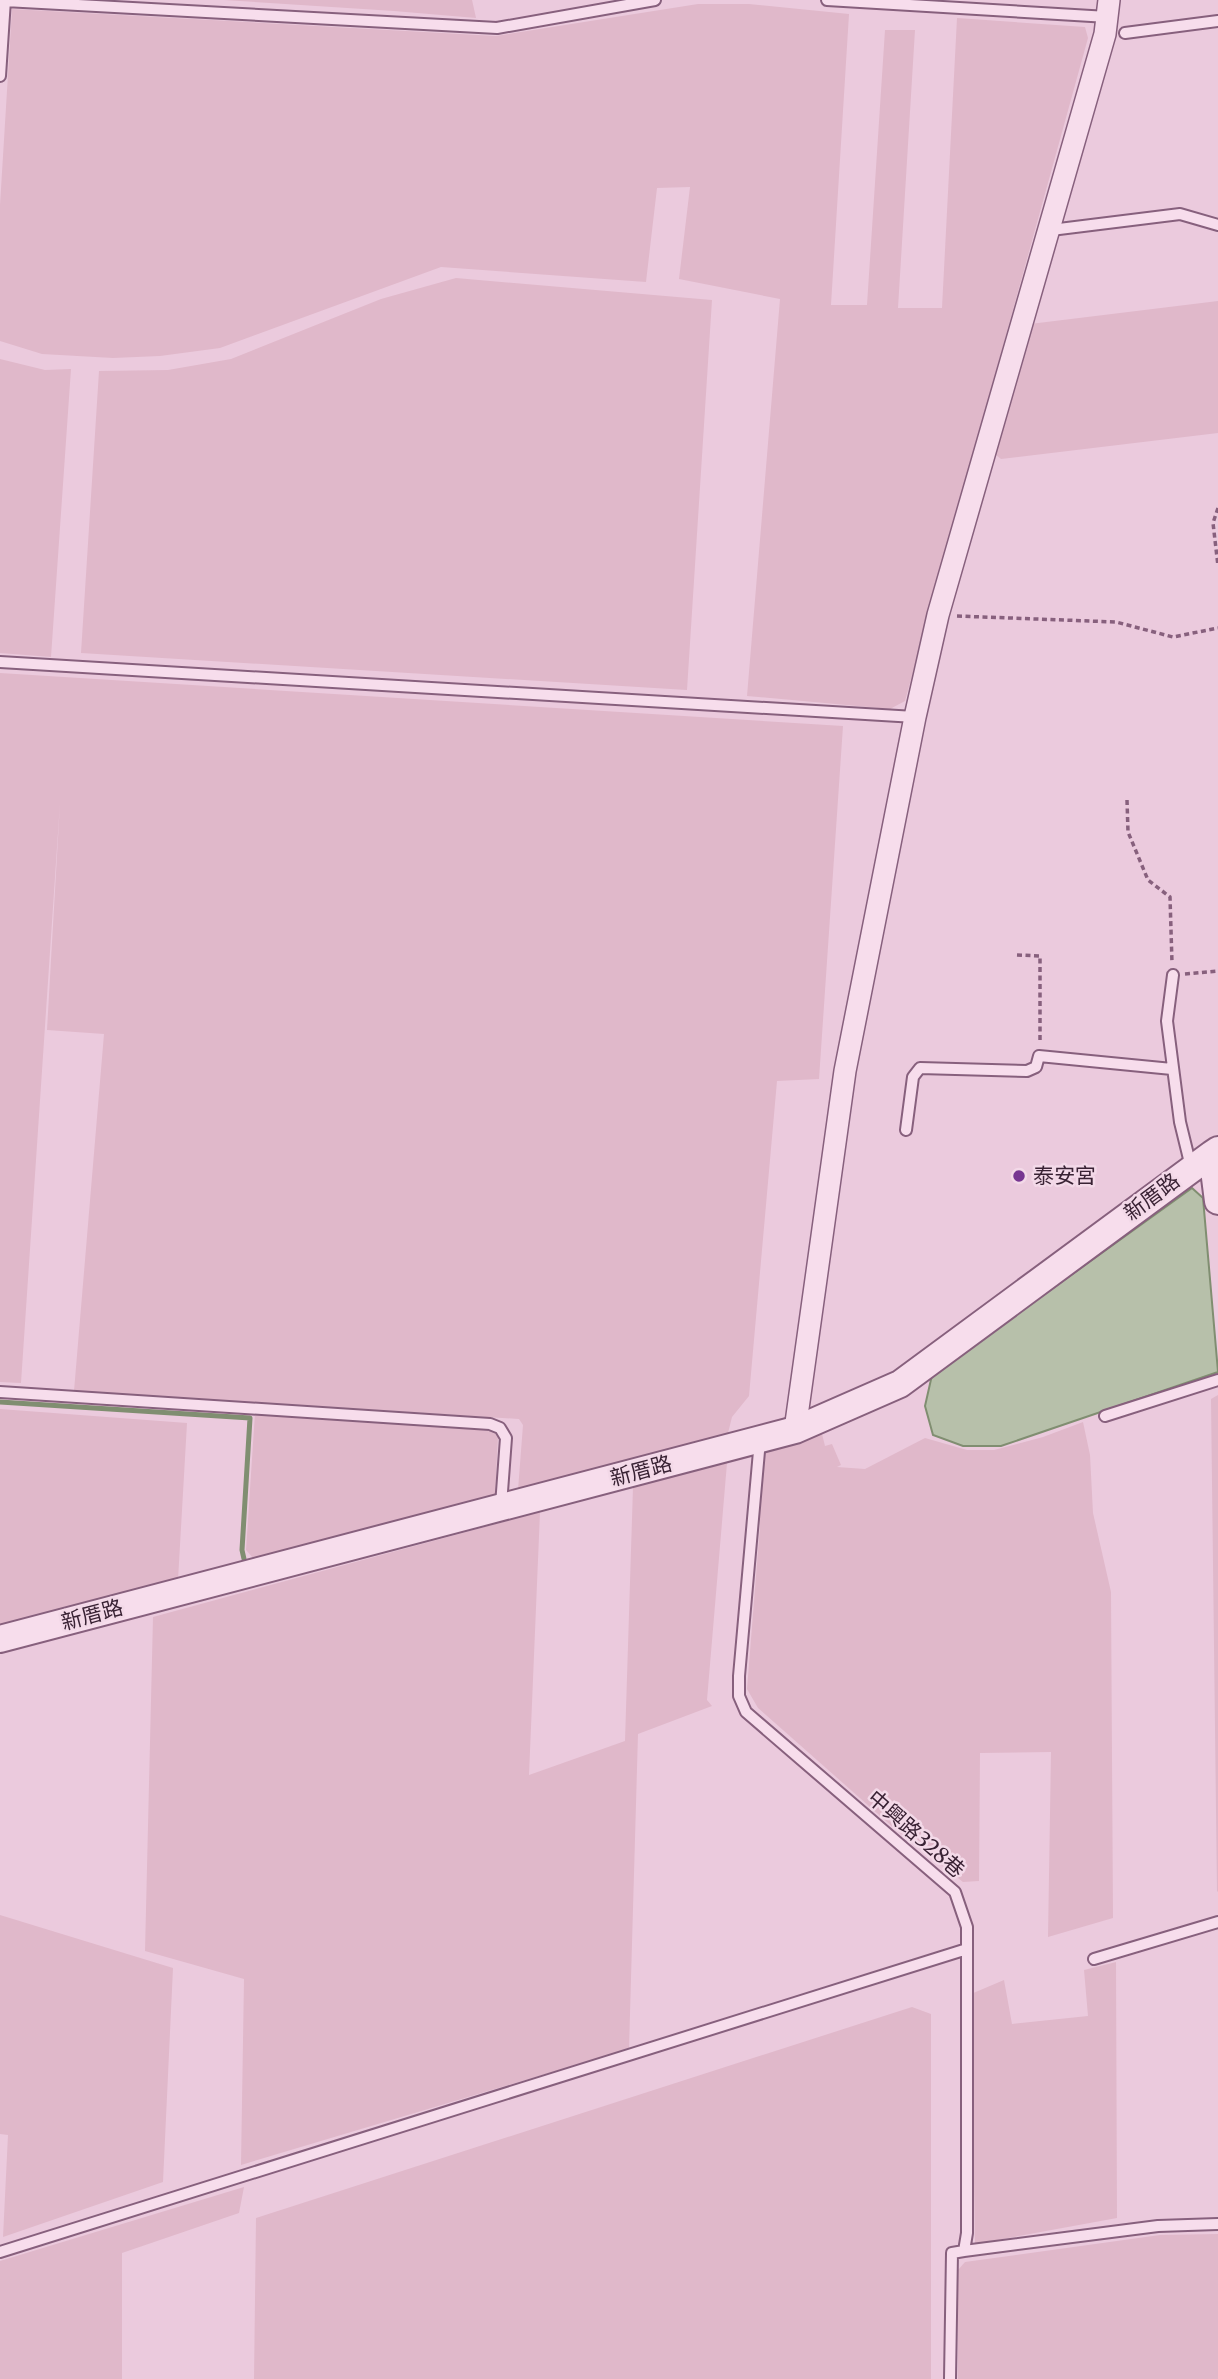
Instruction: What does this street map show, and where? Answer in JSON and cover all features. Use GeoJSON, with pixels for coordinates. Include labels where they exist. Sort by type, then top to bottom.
{"type":"FeatureCollection","features":[{"type":"Feature","properties":{"kind":"street"},"geometry":{"type":"LineString","coordinates":[[795,1430],[845,1071],[915,718],[938,615],[1051,230],[1108,8]]}},
{"type":"Feature","properties":{"kind":"street"},"geometry":{"type":"LineString","coordinates":[[1207,1157],[1218,1201]]}},
{"type":"Feature","properties":{"kind":"street","name":"新厝路"},"geometry":{"type":"LineString","coordinates":[[0,1639],[795,1430],[900,1384],[1207,1157]]}},
{"type":"Feature","properties":{"kind":"lane"},"geometry":{"type":"LineString","coordinates":[[0,76],[5,0],[497,28],[655,0]]}},
{"type":"Feature","properties":{"kind":"lane"},"geometry":{"type":"LineString","coordinates":[[827,0],[1108,8]]}},
{"type":"Feature","properties":{"kind":"lane"},"geometry":{"type":"LineString","coordinates":[[1125,33],[1218,21]]}},
{"type":"Feature","properties":{"kind":"lane"},"geometry":{"type":"LineString","coordinates":[[1051,230],[1181,214],[1218,225]]}},
{"type":"Feature","properties":{"kind":"lane"},"geometry":{"type":"LineString","coordinates":[[0,662],[915,718]]}},
{"type":"Feature","properties":{"kind":"lane"},"geometry":{"type":"LineString","coordinates":[[1173,975],[1167,1021],[1172,1069],[1207,1157]]}},
{"type":"Feature","properties":{"kind":"lane"},"geometry":{"type":"LineString","coordinates":[[906,1130],[913,1077],[920,1068],[1027,1072],[1036,1067],[1040,1056],[1172,1069]]}},
{"type":"Feature","properties":{"kind":"lane"},"geometry":{"type":"LineString","coordinates":[[1105,1416],[1218,1380]]}},
{"type":"Feature","properties":{"kind":"lane"},"geometry":{"type":"LineString","coordinates":[[0,1392],[490,1424],[500,1427],[506,1438],[500,1508]]}},
{"type":"Feature","properties":{"kind":"lane","name":"中興路328巷"},"geometry":{"type":"LineString","coordinates":[[760,1440],[739,1696],[746,1712],[955,1892],[967,1927],[967,2233],[964,2251],[952,2253],[950,2379]]}},
{"type":"Feature","properties":{"kind":"lane"},"geometry":{"type":"LineString","coordinates":[[1094,1959],[1218,1922]]}},
{"type":"Feature","properties":{"kind":"lane"},"geometry":{"type":"LineString","coordinates":[[0,2252],[967,1949]]}},
{"type":"Feature","properties":{"kind":"lane"},"geometry":{"type":"LineString","coordinates":[[964,2251],[1158,2226],[1218,2224]]}},
{"type":"Feature","properties":{"kind":"path"},"geometry":{"type":"LineString","coordinates":[[1218,508],[1213,523],[1218,566]]}},
{"type":"Feature","properties":{"kind":"path"},"geometry":{"type":"LineString","coordinates":[[938,615],[1116,622],[1173,637],[1218,628]]}},
{"type":"Feature","properties":{"kind":"path"},"geometry":{"type":"LineString","coordinates":[[1126,800],[1128,832],[1148,880],[1170,897],[1173,975],[1218,971]]}},
{"type":"Feature","properties":{"kind":"path"},"geometry":{"type":"LineString","coordinates":[[1017,955],[1040,956],[1040,1056]]}},
{"type":"Feature","properties":{"kind":"shaded area"},"geometry":{"type":"Polygon","coordinates":[[[224,0],[472,0],[476,18],[394,11],[224,0]]]}},
{"type":"Feature","properties":{"kind":"shaded area"},"geometry":{"type":"Polygon","coordinates":[[[698,4],[749,4],[849,14],[831,305],[867,305],[885,30],[915,30],[898,308],[942,308],[957,18],[1085,27],[1088,38],[905,701],[890,709],[747,696],[780,299],[679,279],[690,187],[657,188],[646,282],[441,267],[220,348],[160,356],[113,358],[42,354],[0,341],[0,205],[12,9],[496,36],[698,4]]]}},
{"type":"Feature","properties":{"kind":"shaded area"},"geometry":{"type":"Polygon","coordinates":[[[456,278],[712,300],[687,690],[81,653],[99,371],[168,370],[231,359],[381,299],[456,278]]]}},
{"type":"Feature","properties":{"kind":"shaded area"},"geometry":{"type":"Polygon","coordinates":[[[1218,301],[1218,433],[1001,459],[996,455],[1030,324],[1218,301]]]}},
{"type":"Feature","properties":{"kind":"shaded area"},"geometry":{"type":"Polygon","coordinates":[[[0,359],[45,370],[71,369],[51,657],[0,653],[0,359]]]}},
{"type":"Feature","properties":{"kind":"shaded area"},"geometry":{"type":"Polygon","coordinates":[[[0,673],[843,726],[819,1079],[777,1081],[749,1396],[732,1417],[727,1437],[518,1490],[523,1425],[519,1419],[74,1391],[104,1034],[47,1030],[60,803],[21,1383],[0,1382],[0,673]]]}},
{"type":"Feature","properties":{"kind":"shaded area"},"geometry":{"type":"Polygon","coordinates":[[[1192,1188],[1203,1198],[1218,1372],[1001,1446],[963,1446],[933,1435],[925,1406],[932,1375],[1192,1188]]]}},
{"type":"Feature","properties":{"kind":"shaded area"},"geometry":{"type":"Polygon","coordinates":[[[1218,1395],[1218,1891],[1217,1892],[1211,1399],[1218,1395]]]}},
{"type":"Feature","properties":{"kind":"shaded area"},"geometry":{"type":"Polygon","coordinates":[[[0,1409],[187,1423],[178,1580],[0,1627],[0,1409]]]}},
{"type":"Feature","properties":{"kind":"shaded area"},"geometry":{"type":"Polygon","coordinates":[[[255,1413],[493,1431],[498,1437],[495,1497],[253,1558],[246,1550],[255,1413]]]}},
{"type":"Feature","properties":{"kind":"shaded area"},"geometry":{"type":"Polygon","coordinates":[[[1083,1422],[1090,1455],[1093,1513],[1111,1592],[1113,1918],[1048,1937],[1051,1752],[980,1753],[979,1881],[963,1882],[895,1829],[758,1708],[747,1689],[760,1526],[759,1475],[762,1457],[769,1450],[821,1430],[825,1446],[832,1444],[841,1465],[837,1467],[865,1469],[925,1438],[967,1450],[994,1450],[1043,1437],[1083,1422]]]}},
{"type":"Feature","properties":{"kind":"shaded area"},"geometry":{"type":"Polygon","coordinates":[[[727,1463],[707,1700],[712,1706],[638,1734],[629,2049],[241,2165],[244,1979],[145,1951],[153,1617],[540,1512],[529,1775],[625,1741],[633,1487],[727,1463]]]}},
{"type":"Feature","properties":{"kind":"shaded area"},"geometry":{"type":"Polygon","coordinates":[[[0,1915],[173,1968],[163,2182],[3,2237],[8,2135],[0,2134],[0,1915]]]}},
{"type":"Feature","properties":{"kind":"shaded area"},"geometry":{"type":"Polygon","coordinates":[[[1116,1962],[1117,2218],[975,2244],[971,1994],[1004,1980],[1012,2024],[1088,2016],[1084,1970],[1116,1962]]]}},
{"type":"Feature","properties":{"kind":"shaded area"},"geometry":{"type":"Polygon","coordinates":[[[912,2007],[931,2014],[931,2379],[254,2379],[256,2218],[912,2007]]]}},
{"type":"Feature","properties":{"kind":"shaded area"},"geometry":{"type":"Polygon","coordinates":[[[244,2187],[239,2213],[122,2253],[122,2379],[0,2379],[0,2261],[244,2187]]]}},
{"type":"Feature","properties":{"kind":"shaded area"},"geometry":{"type":"Polygon","coordinates":[[[1218,2234],[1218,2379],[958,2379],[958,2270],[965,2262],[1160,2235],[1218,2234]]]}},
{"type":"Feature","properties":{"kind":"waterway"},"geometry":{"type":"LineString","coordinates":[[0,1402],[250,1418],[242,1550],[244,1559]]}},
{"type":"Feature","properties":{"kind":"place","name":"泰安宮"},"geometry":{"type":"Point","coordinates":[1019,1176]}}]}
